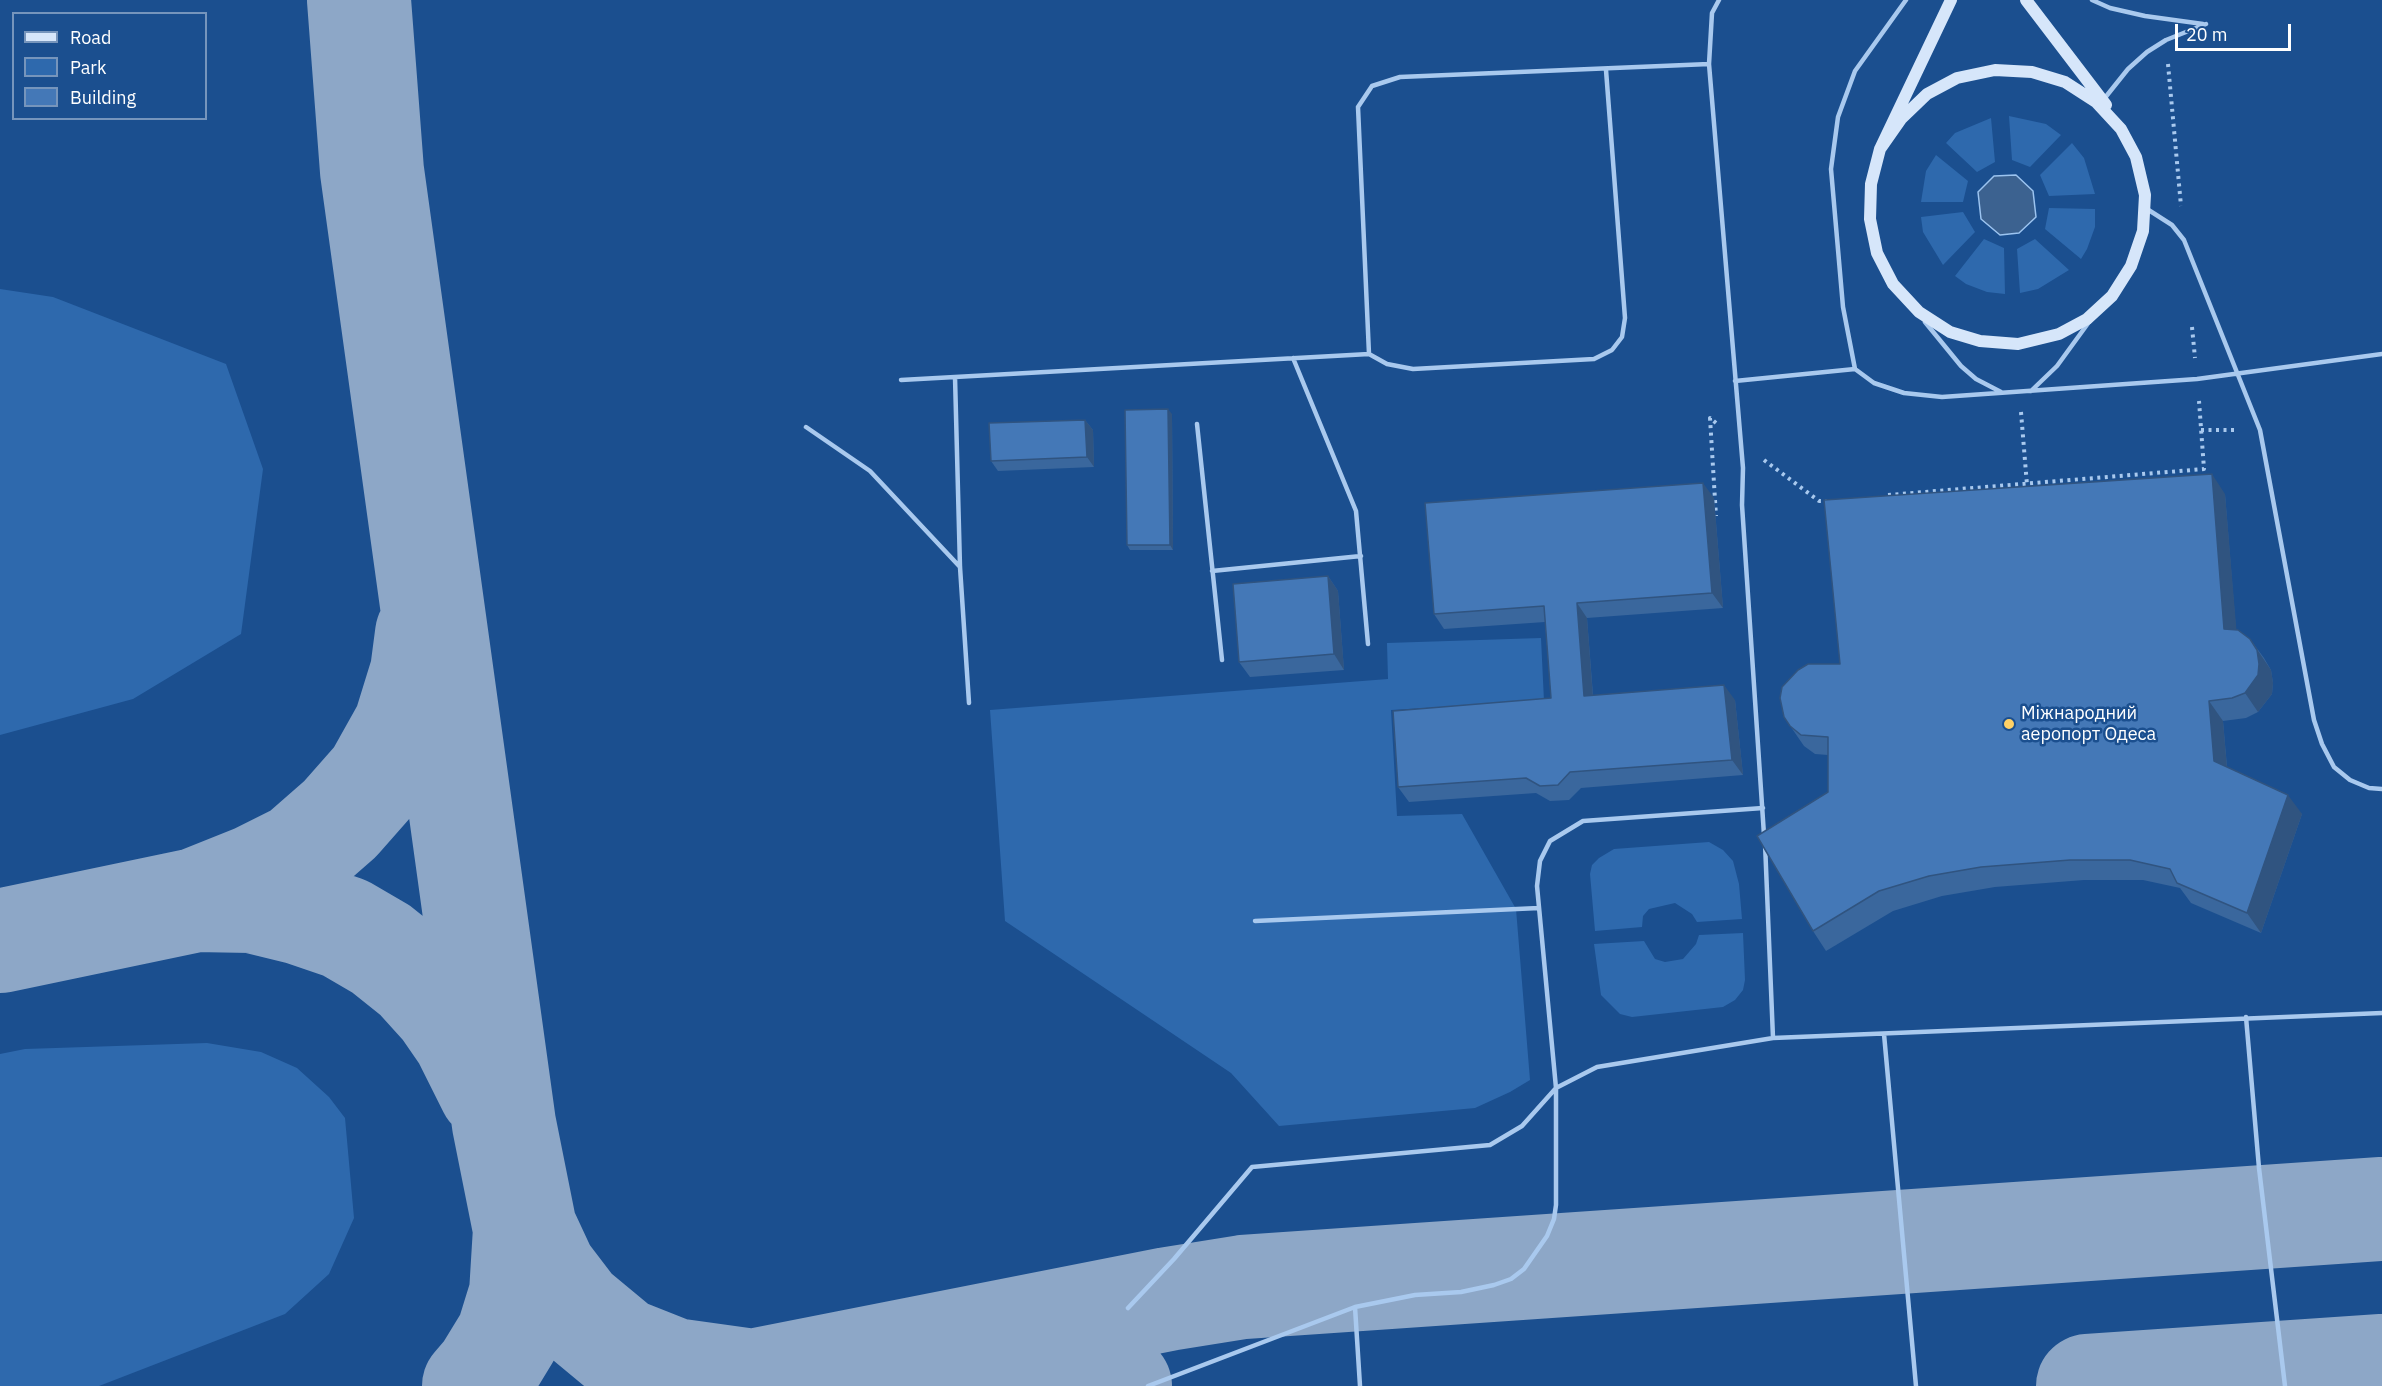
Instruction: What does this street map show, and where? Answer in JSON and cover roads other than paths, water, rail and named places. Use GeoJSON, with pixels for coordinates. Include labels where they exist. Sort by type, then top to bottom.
{"type":"FeatureCollection","features":[{"type":"Feature","properties":{"kind":"main road"},"geometry":{"type":"LineString","coordinates":[[1951,0],[1880,148],[1870,184],[1870,219],[1877,253],[1893,284],[1919,312],[1950,332],[1980,342],[2018,344],[2059,334],[2087,319],[2112,296],[2131,267],[2143,231],[2145,195],[2136,157],[2121,129],[2103,100],[2026,0]]}},
{"type":"Feature","properties":{"kind":"main road"},"geometry":{"type":"LineString","coordinates":[[1880,148],[1901,119],[1928,94],[1957,78],[1995,70],[2032,72],[2065,82],[2096,102],[2121,129]]}},
{"type":"Feature","properties":{"kind":"lane"},"geometry":{"type":"LineString","coordinates":[[1719,0],[1711,23],[1709,64],[1743,468],[1742,506],[1763,808],[1773,1038]]}},
{"type":"Feature","properties":{"kind":"lane"},"geometry":{"type":"LineString","coordinates":[[1855,369],[1843,307],[1835,234],[1832,158],[1838,117],[1855,71],[1905,0]]}},
{"type":"Feature","properties":{"kind":"lane"},"geometry":{"type":"LineString","coordinates":[[2092,0],[2109,8],[2145,16],[2206,24],[2166,40],[2147,52],[2128,69],[2103,100]]}},
{"type":"Feature","properties":{"kind":"lane"},"geometry":{"type":"LineString","coordinates":[[1369,354],[1358,107],[1372,86],[1400,77],[1709,64]]}},
{"type":"Feature","properties":{"kind":"lane"},"geometry":{"type":"LineString","coordinates":[[901,380],[1369,354],[1387,364],[1413,369],[1594,358],[1612,350],[1622,337],[1625,318],[1606,70]]}},
{"type":"Feature","properties":{"kind":"lane"},"geometry":{"type":"LineString","coordinates":[[2144,206],[2172,225],[2184,240],[2260,430],[2314,720],[2322,744],[2334,767],[2350,780],[2369,788],[2382,789]]}},
{"type":"Feature","properties":{"kind":"lane"},"geometry":{"type":"LineString","coordinates":[[2031,391],[2057,366],[2095,313],[2112,296]]}},
{"type":"Feature","properties":{"kind":"lane"},"geometry":{"type":"LineString","coordinates":[[1919,312],[1950,356],[1976,379],[2003,393]]}},
{"type":"Feature","properties":{"kind":"lane"},"geometry":{"type":"LineString","coordinates":[[1735,381],[1855,369],[1874,383],[1904,393],[1942,397],[2238,374],[2382,354]]}},
{"type":"Feature","properties":{"kind":"lane"},"geometry":{"type":"LineString","coordinates":[[1293,358],[1356,511],[1368,644]]}},
{"type":"Feature","properties":{"kind":"lane"},"geometry":{"type":"LineString","coordinates":[[955,377],[960,567],[969,703]]}},
{"type":"Feature","properties":{"kind":"lane"},"geometry":{"type":"LineString","coordinates":[[1197,424],[1222,660]]}},
{"type":"Feature","properties":{"kind":"lane"},"geometry":{"type":"LineString","coordinates":[[806,427],[870,471],[960,567]]}},
{"type":"Feature","properties":{"kind":"lane"},"geometry":{"type":"LineString","coordinates":[[1212,571],[1361,556]]}},
{"type":"Feature","properties":{"kind":"lane"},"geometry":{"type":"LineString","coordinates":[[1148,1386],[1355,1307],[1415,1295],[1461,1292],[1494,1286],[1511,1279],[1524,1269],[1547,1236],[1554,1219],[1556,1088],[1537,886],[1540,861],[1550,841],[1583,821],[1763,808]]}},
{"type":"Feature","properties":{"kind":"lane"},"geometry":{"type":"LineString","coordinates":[[1255,921],[1539,908]]}},
{"type":"Feature","properties":{"kind":"lane"},"geometry":{"type":"LineString","coordinates":[[1128,1308],[1174,1259],[1252,1167],[1490,1145],[1522,1126],[1556,1088],[1597,1067],[1773,1038],[2382,1013]]}},
{"type":"Feature","properties":{"kind":"lane"},"geometry":{"type":"LineString","coordinates":[[2246,1017],[2259,1168],[2285,1386]]}},
{"type":"Feature","properties":{"kind":"lane"},"geometry":{"type":"LineString","coordinates":[[1884,1034],[1916,1386]]}},
{"type":"Feature","properties":{"kind":"lane"},"geometry":{"type":"LineString","coordinates":[[1355,1307],[1360,1386]]}},
{"type":"Feature","properties":{"kind":"place","name":"Міжнародний аеропорт Одеса"},"geometry":{"type":"Point","coordinates":[2009,724]}}]}
